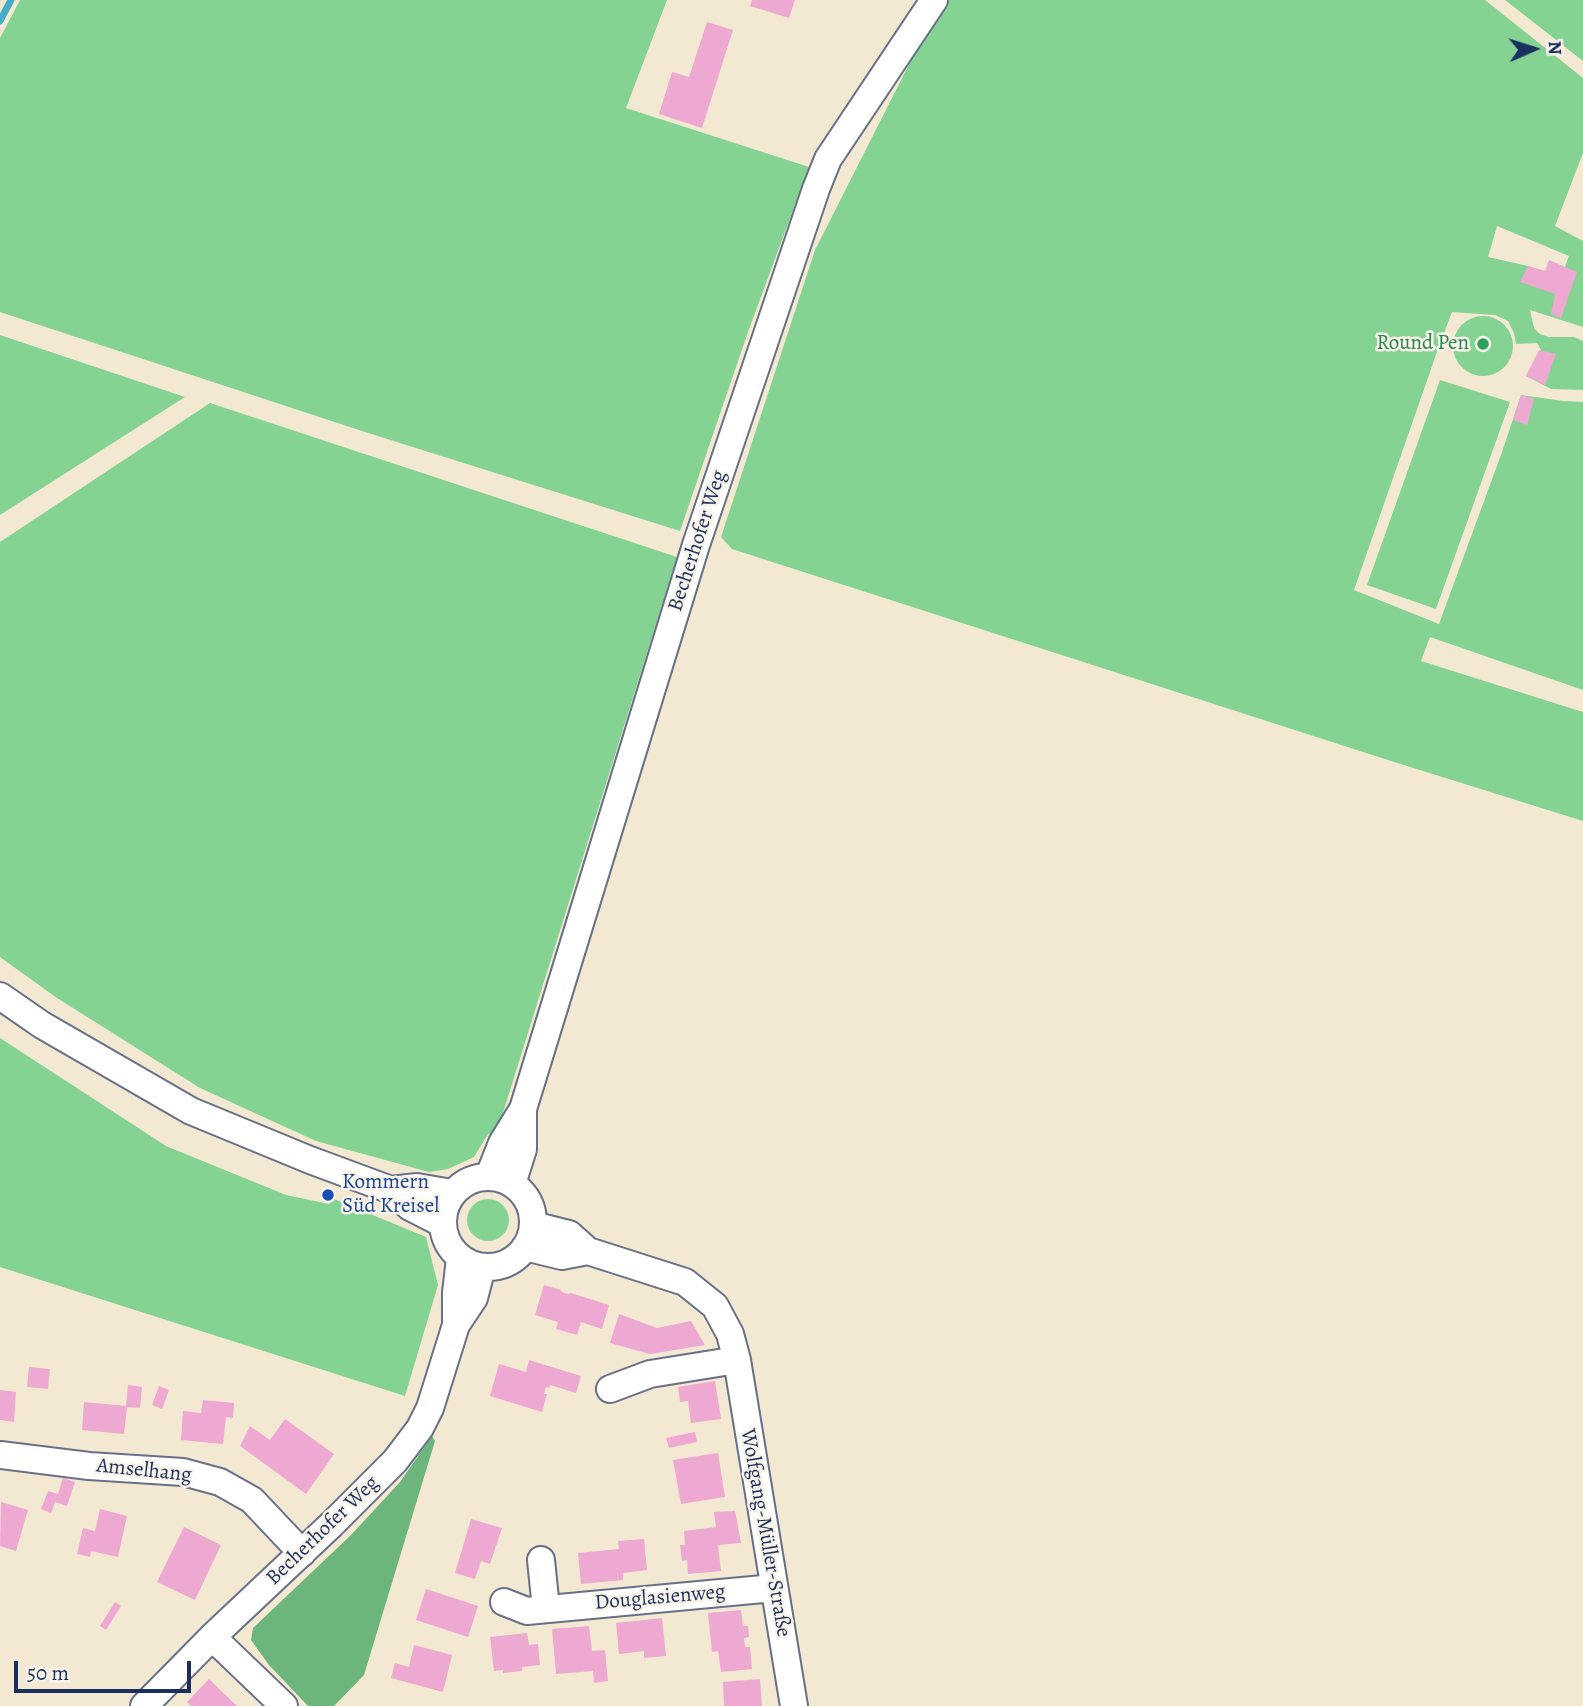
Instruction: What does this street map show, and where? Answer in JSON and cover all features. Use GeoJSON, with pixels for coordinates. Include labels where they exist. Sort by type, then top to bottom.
{"type":"FeatureCollection","features":[{"type":"Feature","properties":{"kind":"street","name":"Becherhofer Weg"},"geometry":{"type":"LineString","coordinates":[[501,1180],[523,1149],[523,1110],[696,545],[816,189],[828,159],[933,0]]}},
{"type":"Feature","properties":{"kind":"street"},"geometry":{"type":"LineString","coordinates":[[0,996],[42,1025],[191,1111],[391,1191],[410,1206],[443,1224]]}},
{"type":"Feature","properties":{"kind":"street"},"geometry":{"type":"LineString","coordinates":[[476,1178],[501,1180],[521,1191],[528,1201],[532,1213],[529,1236],[517,1257],[507,1263],[495,1267],[471,1262],[451,1249],[445,1237],[443,1213],[452,1193],[463,1184],[476,1178]]}},
{"type":"Feature","properties":{"kind":"street"},"geometry":{"type":"LineString","coordinates":[[391,1191],[417,1187],[452,1193]]}},
{"type":"Feature","properties":{"kind":"street","name":"Wolfgang-Müller-Straße"},"geometry":{"type":"LineString","coordinates":[[529,1236],[562,1256],[588,1251],[685,1282],[715,1306],[730,1334],[737,1360],[794,1706]]}},
{"type":"Feature","properties":{"kind":"street","name":"Becherhofer Weg"},"geometry":{"type":"LineString","coordinates":[[144,1706],[396,1461],[420,1428],[430,1408],[456,1325],[456,1293],[471,1262]]}},
{"type":"Feature","properties":{"kind":"street"},"geometry":{"type":"LineString","coordinates":[[610,1389],[650,1374],[737,1360]]}},
{"type":"Feature","properties":{"kind":"street","name":"Amselhang"},"geometry":{"type":"LineString","coordinates":[[0,1455],[89,1466],[183,1472],[220,1482],[252,1500],[302,1553]]}},
{"type":"Feature","properties":{"kind":"street"},"geometry":{"type":"LineString","coordinates":[[541,1560],[546,1609]]}},
{"type":"Feature","properties":{"kind":"street","name":"Douglasienweg"},"geometry":{"type":"LineString","coordinates":[[504,1602],[527,1611],[774,1588]]}},
{"type":"Feature","properties":{"kind":"street"},"geometry":{"type":"LineString","coordinates":[[212,1637],[284,1706]]}},
{"type":"Feature","properties":{"kind":"green space"},"geometry":{"type":"Polygon","coordinates":[[[20,0],[667,0],[626,108],[809,167],[748,332],[680,531],[365,432],[0,312],[0,38],[20,0]]]}},
{"type":"Feature","properties":{"kind":"green space"},"geometry":{"type":"Polygon","coordinates":[[[947,0],[1485,0],[1583,78],[1583,153],[1555,226],[1583,241],[1583,327],[1530,310],[1534,328],[1540,334],[1549,337],[1574,337],[1583,341],[1583,390],[1551,389],[1526,376],[1541,350],[1537,343],[1516,344],[1508,321],[1495,315],[1452,312],[1354,590],[1439,624],[1521,395],[1583,402],[1583,690],[1430,637],[1421,661],[1583,712],[1583,821],[732,549],[721,537],[815,250],[935,13],[947,0]],[[1497,226],[1488,257],[1561,277],[1569,256],[1497,226]]]}},
{"type":"Feature","properties":{"kind":"green space"},"geometry":{"type":"Polygon","coordinates":[[[1505,0],[1583,0],[1583,61],[1505,0]]]}},
{"type":"Feature","properties":{"kind":"green space","name":"Round Pen"},"geometry":{"type":"Polygon","coordinates":[[[1483,316],[1500,321],[1508,329],[1513,346],[1508,363],[1500,371],[1483,376],[1466,371],[1458,363],[1453,346],[1458,329],[1466,321],[1483,316]]]}},
{"type":"Feature","properties":{"kind":"green space"},"geometry":{"type":"Polygon","coordinates":[[[0,335],[185,397],[0,515],[0,335]]]}},
{"type":"Feature","properties":{"kind":"green space"},"geometry":{"type":"Polygon","coordinates":[[[1440,380],[1510,402],[1436,609],[1367,585],[1440,380]]]}},
{"type":"Feature","properties":{"kind":"green space"},"geometry":{"type":"Polygon","coordinates":[[[210,403],[677,557],[496,1135],[488,1134],[474,1157],[448,1169],[429,1172],[316,1141],[200,1088],[57,998],[0,957],[0,542],[210,403]]]}},
{"type":"Feature","properties":{"kind":"green space"},"geometry":{"type":"Polygon","coordinates":[[[0,1038],[166,1146],[286,1195],[329,1204],[334,1199],[426,1237],[438,1285],[405,1396],[0,1267],[0,1038]]]}},
{"type":"Feature","properties":{"kind":"green space"},"geometry":{"type":"Polygon","coordinates":[[[488,1199],[503,1205],[509,1220],[503,1235],[488,1241],[473,1235],[467,1220],[473,1205],[488,1199]]]}},
{"type":"Feature","properties":{"kind":"green space"},"geometry":{"type":"Polygon","coordinates":[[[432,1436],[435,1441],[364,1675],[334,1706],[308,1706],[269,1665],[251,1640],[253,1628],[351,1535],[400,1482],[432,1436]]]}},
{"type":"Feature","properties":{"kind":"building"},"geometry":{"type":"Polygon","coordinates":[[[752,0],[795,0],[789,18],[750,6],[752,0]]]}},
{"type":"Feature","properties":{"kind":"building"},"geometry":{"type":"Polygon","coordinates":[[[707,22],[733,30],[702,128],[659,114],[672,72],[689,77],[707,22]]]}},
{"type":"Feature","properties":{"kind":"building"},"geometry":{"type":"Polygon","coordinates":[[[1549,260],[1577,272],[1561,318],[1551,314],[1555,294],[1520,282],[1528,266],[1545,271],[1549,260]]]}},
{"type":"Feature","properties":{"kind":"building"},"geometry":{"type":"Polygon","coordinates":[[[1539,350],[1556,354],[1545,385],[1526,376],[1539,350]]]}},
{"type":"Feature","properties":{"kind":"building"},"geometry":{"type":"Polygon","coordinates":[[[1521,395],[1534,399],[1527,425],[1513,420],[1521,395]]]}},
{"type":"Feature","properties":{"kind":"building"},"geometry":{"type":"Polygon","coordinates":[[[544,1285],[609,1305],[602,1329],[581,1322],[577,1335],[556,1329],[558,1322],[535,1315],[544,1285]]]}},
{"type":"Feature","properties":{"kind":"building"},"geometry":{"type":"Polygon","coordinates":[[[619,1314],[657,1328],[691,1321],[705,1345],[650,1354],[610,1343],[619,1314]]]}},
{"type":"Feature","properties":{"kind":"building"},"geometry":{"type":"Polygon","coordinates":[[[529,1360],[581,1376],[576,1393],[550,1385],[549,1388],[546,1387],[542,1412],[490,1396],[499,1364],[526,1372],[529,1360]]]}},
{"type":"Feature","properties":{"kind":"building"},"geometry":{"type":"Polygon","coordinates":[[[29,1367],[50,1369],[48,1389],[27,1387],[29,1367]]]}},
{"type":"Feature","properties":{"kind":"building"},"geometry":{"type":"Polygon","coordinates":[[[715,1381],[721,1419],[691,1423],[688,1401],[680,1402],[678,1387],[715,1381]]]}},
{"type":"Feature","properties":{"kind":"building"},"geometry":{"type":"Polygon","coordinates":[[[128,1385],[142,1387],[140,1408],[127,1407],[124,1434],[82,1430],[84,1402],[126,1406],[128,1385]]]}},
{"type":"Feature","properties":{"kind":"building"},"geometry":{"type":"Polygon","coordinates":[[[159,1386],[169,1390],[162,1409],[152,1405],[159,1386]]]}},
{"type":"Feature","properties":{"kind":"building"},"geometry":{"type":"Polygon","coordinates":[[[0,1390],[16,1392],[14,1422],[0,1420],[0,1390]]]}},
{"type":"Feature","properties":{"kind":"building"},"geometry":{"type":"Polygon","coordinates":[[[203,1400],[234,1403],[233,1418],[226,1417],[223,1444],[181,1440],[183,1411],[201,1413],[203,1400]]]}},
{"type":"Feature","properties":{"kind":"building"},"geometry":{"type":"Polygon","coordinates":[[[285,1419],[334,1454],[306,1494],[240,1446],[250,1426],[270,1440],[285,1419]]]}},
{"type":"Feature","properties":{"kind":"building"},"geometry":{"type":"Polygon","coordinates":[[[695,1432],[697,1442],[669,1448],[666,1438],[695,1432]]]}},
{"type":"Feature","properties":{"kind":"building"},"geometry":{"type":"Polygon","coordinates":[[[718,1453],[725,1497],[681,1504],[673,1460],[718,1453]]]}},
{"type":"Feature","properties":{"kind":"building"},"geometry":{"type":"Polygon","coordinates":[[[63,1478],[75,1482],[67,1506],[55,1502],[51,1513],[41,1509],[48,1491],[58,1494],[63,1478]]]}},
{"type":"Feature","properties":{"kind":"building"},"geometry":{"type":"Polygon","coordinates":[[[1,1502],[28,1510],[16,1551],[0,1546],[1,1502]]]}},
{"type":"Feature","properties":{"kind":"building"},"geometry":{"type":"Polygon","coordinates":[[[100,1509],[127,1516],[118,1557],[91,1551],[90,1557],[77,1554],[83,1528],[95,1531],[100,1509]]]}},
{"type":"Feature","properties":{"kind":"building"},"geometry":{"type":"Polygon","coordinates":[[[735,1511],[741,1543],[718,1545],[721,1571],[688,1574],[687,1560],[682,1561],[680,1545],[685,1545],[684,1531],[716,1527],[714,1512],[735,1511]]]}},
{"type":"Feature","properties":{"kind":"building"},"geometry":{"type":"Polygon","coordinates":[[[471,1519],[502,1528],[490,1564],[481,1561],[475,1579],[455,1573],[471,1519]]]}},
{"type":"Feature","properties":{"kind":"building"},"geometry":{"type":"Polygon","coordinates":[[[184,1527],[221,1545],[195,1600],[157,1582],[184,1527]]]}},
{"type":"Feature","properties":{"kind":"building"},"geometry":{"type":"Polygon","coordinates":[[[644,1539],[647,1570],[623,1573],[623,1580],[581,1584],[578,1553],[619,1549],[618,1541],[644,1539]]]}},
{"type":"Feature","properties":{"kind":"building"},"geometry":{"type":"Polygon","coordinates":[[[426,1589],[478,1606],[468,1637],[416,1620],[426,1589]]]}},
{"type":"Feature","properties":{"kind":"building"},"geometry":{"type":"Polygon","coordinates":[[[115,1602],[121,1606],[106,1630],[100,1626],[115,1602]]]}},
{"type":"Feature","properties":{"kind":"building"},"geometry":{"type":"Polygon","coordinates":[[[741,1610],[743,1626],[748,1626],[749,1637],[744,1638],[745,1647],[750,1647],[752,1669],[721,1672],[718,1651],[712,1652],[708,1613],[741,1610]]]}},
{"type":"Feature","properties":{"kind":"building"},"geometry":{"type":"Polygon","coordinates":[[[662,1618],[666,1656],[644,1658],[644,1651],[619,1654],[616,1623],[662,1618]]]}},
{"type":"Feature","properties":{"kind":"building"},"geometry":{"type":"Polygon","coordinates":[[[589,1626],[592,1651],[605,1650],[608,1681],[594,1683],[593,1671],[556,1674],[552,1629],[589,1626]]]}},
{"type":"Feature","properties":{"kind":"building"},"geometry":{"type":"Polygon","coordinates":[[[527,1633],[529,1645],[538,1644],[540,1665],[522,1667],[522,1671],[494,1671],[490,1637],[527,1633]]]}},
{"type":"Feature","properties":{"kind":"building"},"geometry":{"type":"Polygon","coordinates":[[[414,1645],[452,1655],[443,1692],[391,1678],[395,1663],[409,1667],[414,1645]]]}},
{"type":"Feature","properties":{"kind":"building"},"geometry":{"type":"Polygon","coordinates":[[[209,1679],[237,1706],[191,1706],[187,1702],[209,1679]]]}},
{"type":"Feature","properties":{"kind":"building"},"geometry":{"type":"Polygon","coordinates":[[[760,1679],[762,1706],[724,1706],[723,1682],[760,1679]]]}},
{"type":"Feature","properties":{"kind":"waterway"},"geometry":{"type":"LineString","coordinates":[[0,21],[11,0]]}},
{"type":"Feature","properties":{"kind":"place","name":"Round Pen"},"geometry":{"type":"Point","coordinates":[1483,344]}},
{"type":"Feature","properties":{"kind":"place","name":"Kommern Süd Kreisel"},"geometry":{"type":"Point","coordinates":[328,1195]}}]}
